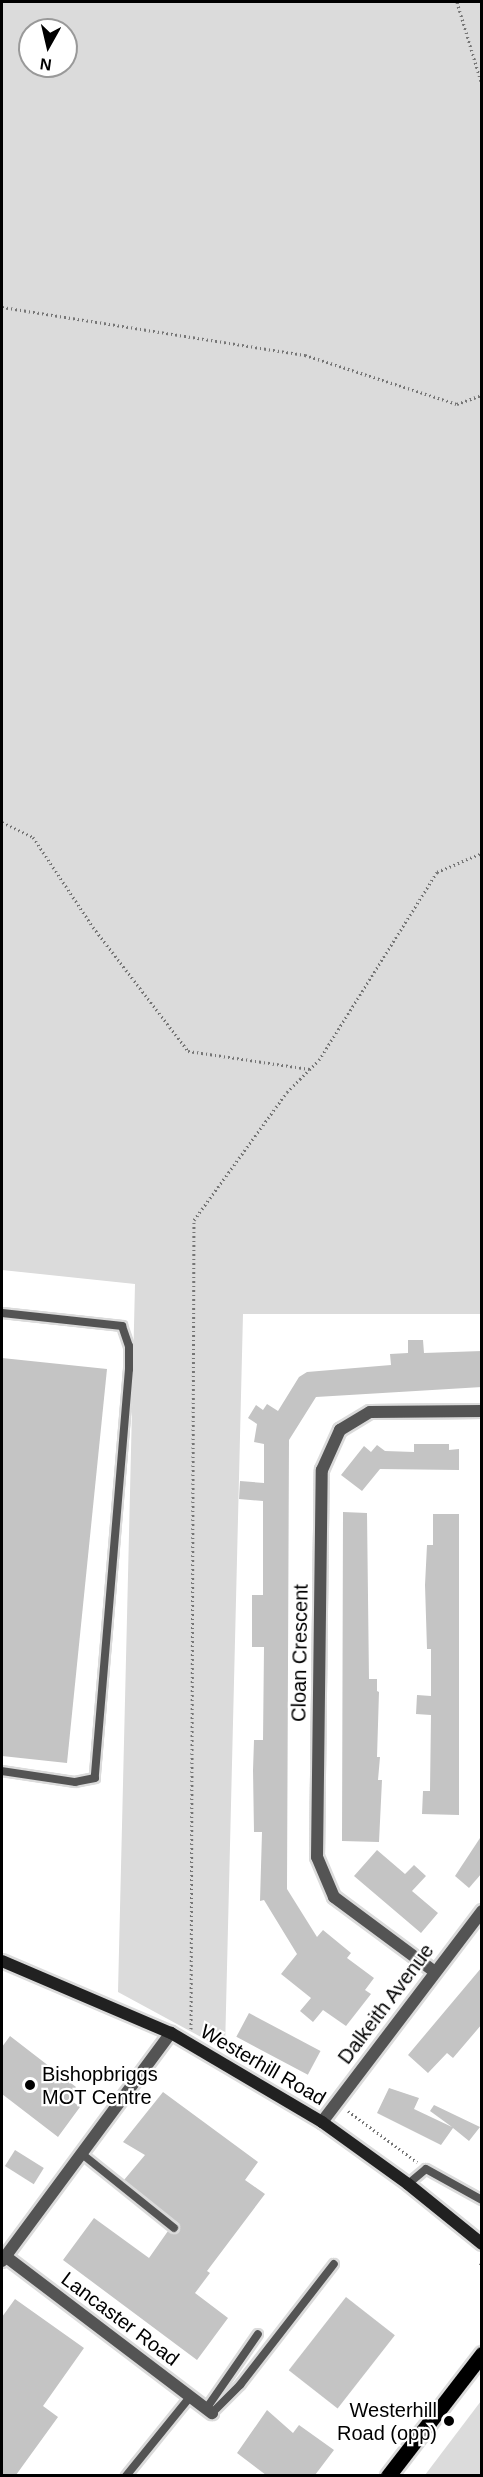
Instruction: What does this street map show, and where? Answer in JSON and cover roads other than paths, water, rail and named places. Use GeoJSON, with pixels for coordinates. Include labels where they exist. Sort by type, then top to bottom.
{"type":"FeatureCollection","features":[{"type":"Feature","properties":{"kind":"main road"},"geometry":{"type":"LineString","coordinates":[[388,2475],[482,2354]]}},
{"type":"Feature","properties":{"kind":"street","name":"Cloan Crescent"},"geometry":{"type":"LineString","coordinates":[[435,1972],[334,1897],[317,1857],[322,1470],[340,1430],[370,1412],[482,1412]]}},
{"type":"Feature","properties":{"kind":"street","name":"Dalkeith Avenue"},"geometry":{"type":"LineString","coordinates":[[322,2122],[482,1911]]}},
{"type":"Feature","properties":{"kind":"street","name":"Westerhill Road"},"geometry":{"type":"LineString","coordinates":[[2,1961],[171,2033],[322,2122],[408,2184],[482,2244]]}},
{"type":"Feature","properties":{"kind":"street"},"geometry":{"type":"LineString","coordinates":[[3,2259],[171,2033]]}},
{"type":"Feature","properties":{"kind":"street","name":"Lancaster Road"},"geometry":{"type":"LineString","coordinates":[[3,2259],[209,2411]]}},
{"type":"Feature","properties":{"kind":"lane"},"geometry":{"type":"LineString","coordinates":[[2,1313],[122,1326],[129,1346],[129,1369],[95,1778],[75,1782],[2,1772]]}},
{"type":"Feature","properties":{"kind":"lane"},"geometry":{"type":"LineString","coordinates":[[82,2154],[174,2228]]}},
{"type":"Feature","properties":{"kind":"lane"},"geometry":{"type":"LineString","coordinates":[[408,2184],[426,2169],[482,2200]]}},
{"type":"Feature","properties":{"kind":"lane"},"geometry":{"type":"LineString","coordinates":[[209,2411],[240,2385],[334,2264]]}},
{"type":"Feature","properties":{"kind":"lane"},"geometry":{"type":"LineString","coordinates":[[209,2411],[258,2334]]}},
{"type":"Feature","properties":{"kind":"lane"},"geometry":{"type":"LineString","coordinates":[[126,2475],[190,2397]]}},
{"type":"Feature","properties":{"kind":"place","name":"Bishopbriggs MOT Centre"},"geometry":{"type":"Point","coordinates":[30,2085]}},
{"type":"Feature","properties":{"kind":"place","name":"Westerhill Road (opp)"},"geometry":{"type":"Point","coordinates":[449,2421]}}]}
